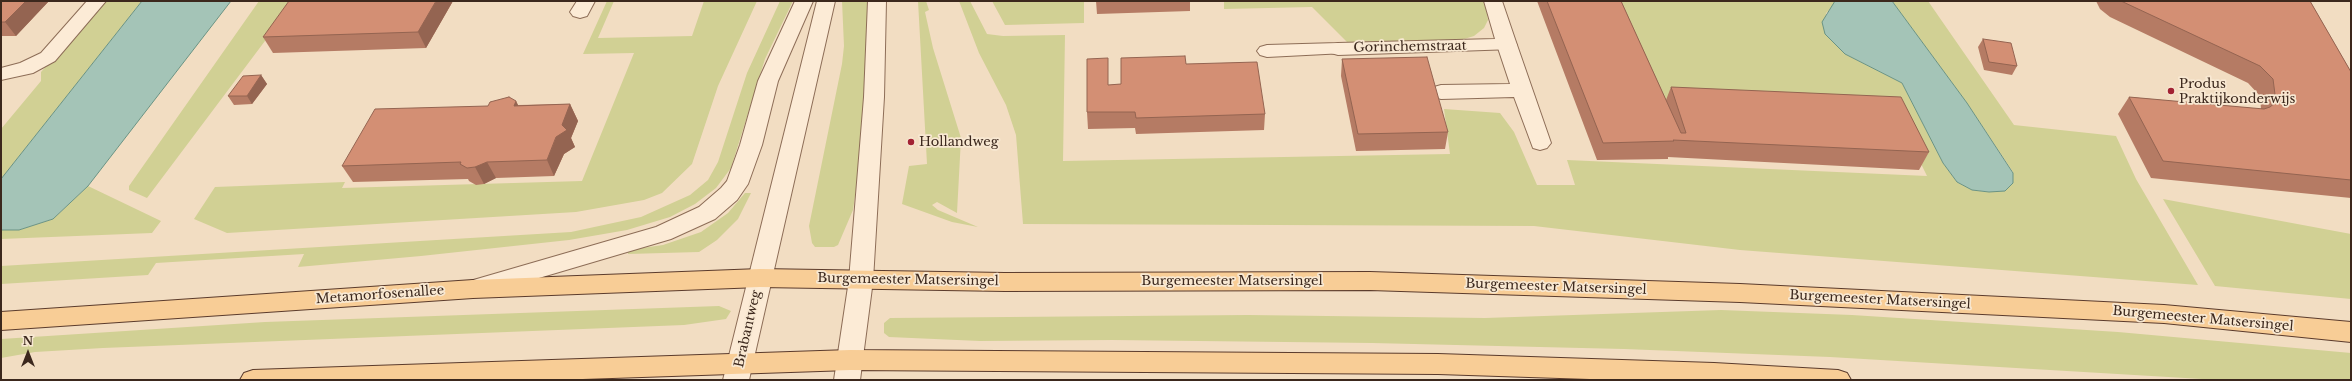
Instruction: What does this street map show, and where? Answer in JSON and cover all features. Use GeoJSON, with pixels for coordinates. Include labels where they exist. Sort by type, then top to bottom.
{"type":"FeatureCollection","features":[{"type":"Feature","properties":{"kind":"main road","name":"Metamorfosenallee"},"geometry":{"type":"LineString","coordinates":[[1,321],[473,288],[760,278]]}},
{"type":"Feature","properties":{"kind":"main road","name":"Burgemeester Matsersingel"},"geometry":{"type":"LineString","coordinates":[[760,278],[1005,282],[1370,281],[1740,293],[2164,314],[2351,332]]}},
{"type":"Feature","properties":{"kind":"main road"},"geometry":{"type":"LineString","coordinates":[[253,380],[738,371],[1438,364],[1714,373],[1838,380]]}},
{"type":"Feature","properties":{"kind":"street"},"geometry":{"type":"LineString","coordinates":[[1,74],[26,68],[48,57],[97,1]]}},
{"type":"Feature","properties":{"kind":"street"},"geometry":{"type":"LineString","coordinates":[[473,288],[663,233],[707,213],[729,194],[737,184],[768,80],[804,1]]}},
{"type":"Feature","properties":{"kind":"street"},"geometry":{"type":"LineString","coordinates":[[760,278],[826,1]]}},
{"type":"Feature","properties":{"kind":"street"},"geometry":{"type":"LineString","coordinates":[[849,370],[861,280],[874,97],[877,1]]}},
{"type":"Feature","properties":{"kind":"street"},"geometry":{"type":"LineString","coordinates":[[1493,1],[1540,143]]}},
{"type":"Feature","properties":{"kind":"street","name":"Gorinchemstraat"},"geometry":{"type":"LineString","coordinates":[[1267,50],[1507,45]]}},
{"type":"Feature","properties":{"kind":"street"},"geometry":{"type":"LineString","coordinates":[[1442,92],[1522,90]]}},
{"type":"Feature","properties":{"kind":"street","name":"Brabantweg"},"geometry":{"type":"LineString","coordinates":[[738,371],[760,278]]}},
{"type":"Feature","properties":{"kind":"shaded area"},"geometry":{"type":"Polygon","coordinates":[[[105,1],[142,1],[1,179],[1,129],[41,81],[41,72],[105,1]]]}},
{"type":"Feature","properties":{"kind":"shaded area"},"geometry":{"type":"Polygon","coordinates":[[[142,1],[231,1],[88,186],[53,219],[19,230],[1,230],[1,179],[142,1]]]}},
{"type":"Feature","properties":{"kind":"shaded area"},"geometry":{"type":"Polygon","coordinates":[[[259,1],[295,1],[147,198],[129,190],[129,186],[259,1]]]}},
{"type":"Feature","properties":{"kind":"shaded area"},"geometry":{"type":"Polygon","coordinates":[[[607,1],[614,1],[598,38],[692,36],[704,1],[757,1],[718,86],[692,164],[662,193],[644,200],[576,212],[227,233],[194,219],[215,187],[345,182],[342,188],[582,181],[634,53],[583,54],[607,1]]]}},
{"type":"Feature","properties":{"kind":"shaded area"},"geometry":{"type":"Polygon","coordinates":[[[780,1],[793,1],[765,59],[731,168],[716,188],[695,204],[670,217],[627,230],[569,240],[421,256],[298,267],[304,254],[156,263],[148,275],[1,284],[1,266],[571,232],[641,217],[690,195],[708,180],[718,162],[747,73],[780,1]]]}},
{"type":"Feature","properties":{"kind":"shaded area"},"geometry":{"type":"Polygon","coordinates":[[[842,1],[868,1],[861,154],[853,210],[838,245],[834,247],[815,247],[812,243],[809,226],[842,64],[844,46],[842,1]]]}},
{"type":"Feature","properties":{"kind":"shaded area"},"geometry":{"type":"Polygon","coordinates":[[[918,1],[926,1],[929,10],[925,12],[933,48],[961,138],[957,213],[937,202],[932,205],[938,210],[978,227],[952,222],[902,204],[909,166],[927,164],[918,1]]]}},
{"type":"Feature","properties":{"kind":"shaded area"},"geometry":{"type":"Polygon","coordinates":[[[959,1],[970,1],[987,34],[1003,36],[1065,35],[1063,161],[1450,154],[1444,109],[1500,113],[1514,132],[1537,185],[1575,185],[1567,160],[1927,176],[1894,109],[1655,100],[1611,1],[1835,1],[1834,6],[1826,13],[1825,34],[1845,54],[1902,83],[1943,163],[1957,182],[1972,190],[1989,192],[2013,172],[1967,103],[1892,1],[1928,1],[2014,125],[2116,136],[2136,179],[2198,285],[1740,250],[1534,226],[1023,224],[1016,135],[1006,105],[979,53],[959,1]]]}},
{"type":"Feature","properties":{"kind":"shaded area"},"geometry":{"type":"Polygon","coordinates":[[[992,1],[1084,1],[1084,23],[1005,25],[992,1]]]}},
{"type":"Feature","properties":{"kind":"shaded area"},"geometry":{"type":"Polygon","coordinates":[[[1224,1],[1485,1],[1488,20],[1484,28],[1474,36],[1461,40],[1347,42],[1312,7],[1224,9],[1224,1]]]}},
{"type":"Feature","properties":{"kind":"shaded area"},"geometry":{"type":"Polygon","coordinates":[[[1835,1],[1892,1],[1967,103],[2013,173],[2013,183],[2005,191],[1989,192],[1972,190],[1957,182],[1943,163],[1902,83],[1845,54],[1825,34],[1822,22],[1835,1]]]}},
{"type":"Feature","properties":{"kind":"shaded area"},"geometry":{"type":"Polygon","coordinates":[[[88,186],[161,221],[152,233],[1,239],[1,230],[19,230],[53,219],[88,186]]]}},
{"type":"Feature","properties":{"kind":"shaded area"},"geometry":{"type":"Polygon","coordinates":[[[745,193],[751,193],[738,219],[717,240],[699,252],[628,254],[628,250],[663,245],[701,232],[728,213],[745,193]]]}},
{"type":"Feature","properties":{"kind":"shaded area"},"geometry":{"type":"Polygon","coordinates":[[[2163,199],[2351,234],[2351,299],[2215,286],[2163,199]]]}},
{"type":"Feature","properties":{"kind":"shaded area"},"geometry":{"type":"Polygon","coordinates":[[[719,306],[731,311],[726,319],[684,325],[103,348],[35,352],[1,358],[1,339],[265,322],[719,306]]]}},
{"type":"Feature","properties":{"kind":"shaded area"},"geometry":{"type":"Polygon","coordinates":[[[1721,310],[1852,315],[2118,332],[2351,353],[2351,380],[2219,380],[1830,357],[1624,349],[1372,343],[1112,340],[980,341],[889,337],[884,333],[884,323],[890,318],[1248,315],[1485,318],[1721,310]]]}},
{"type":"Feature","properties":{"kind":"building"},"geometry":{"type":"Polygon","coordinates":[[[1,1],[26,1],[5,22],[1,22],[1,1]]]}},
{"type":"Feature","properties":{"kind":"building"},"geometry":{"type":"Polygon","coordinates":[[[289,1],[436,1],[418,32],[263,37],[289,1]]]}},
{"type":"Feature","properties":{"kind":"building"},"geometry":{"type":"Polygon","coordinates":[[[1547,1],[1621,1],[1681,133],[1686,133],[1671,87],[1901,97],[1929,152],[1673,140],[1674,141],[1603,143],[1547,1]]]}},
{"type":"Feature","properties":{"kind":"building"},"geometry":{"type":"Polygon","coordinates":[[[2121,1],[2310,1],[2351,72],[2351,180],[2163,161],[2129,97],[2264,109],[2270,107],[2276,102],[2273,79],[2260,66],[2121,1]]]}},
{"type":"Feature","properties":{"kind":"building"},"geometry":{"type":"Polygon","coordinates":[[[1983,39],[2011,43],[2017,66],[1989,62],[1983,39]]]}},
{"type":"Feature","properties":{"kind":"building"},"geometry":{"type":"Polygon","coordinates":[[[1185,56],[1186,64],[1257,62],[1265,114],[1136,118],[1135,112],[1087,112],[1087,59],[1108,58],[1108,85],[1121,84],[1121,58],[1185,56]]]}},
{"type":"Feature","properties":{"kind":"building"},"geometry":{"type":"Polygon","coordinates":[[[1427,57],[1448,132],[1358,134],[1342,59],[1427,57]]]}},
{"type":"Feature","properties":{"kind":"building"},"geometry":{"type":"Polygon","coordinates":[[[261,75],[247,96],[228,96],[243,76],[261,75]]]}},
{"type":"Feature","properties":{"kind":"building"},"geometry":{"type":"Polygon","coordinates":[[[509,97],[516,101],[514,106],[570,104],[562,125],[567,130],[556,137],[547,160],[487,162],[475,167],[467,168],[460,164],[461,162],[342,166],[375,109],[488,106],[490,102],[509,97]]]}},
{"type":"Feature","properties":{"kind":"place","name":"Produs Praktijkonderwijs"},"geometry":{"type":"Point","coordinates":[2171,91]}},
{"type":"Feature","properties":{"kind":"place","name":"Hollandweg"},"geometry":{"type":"Point","coordinates":[911,142]}}]}
